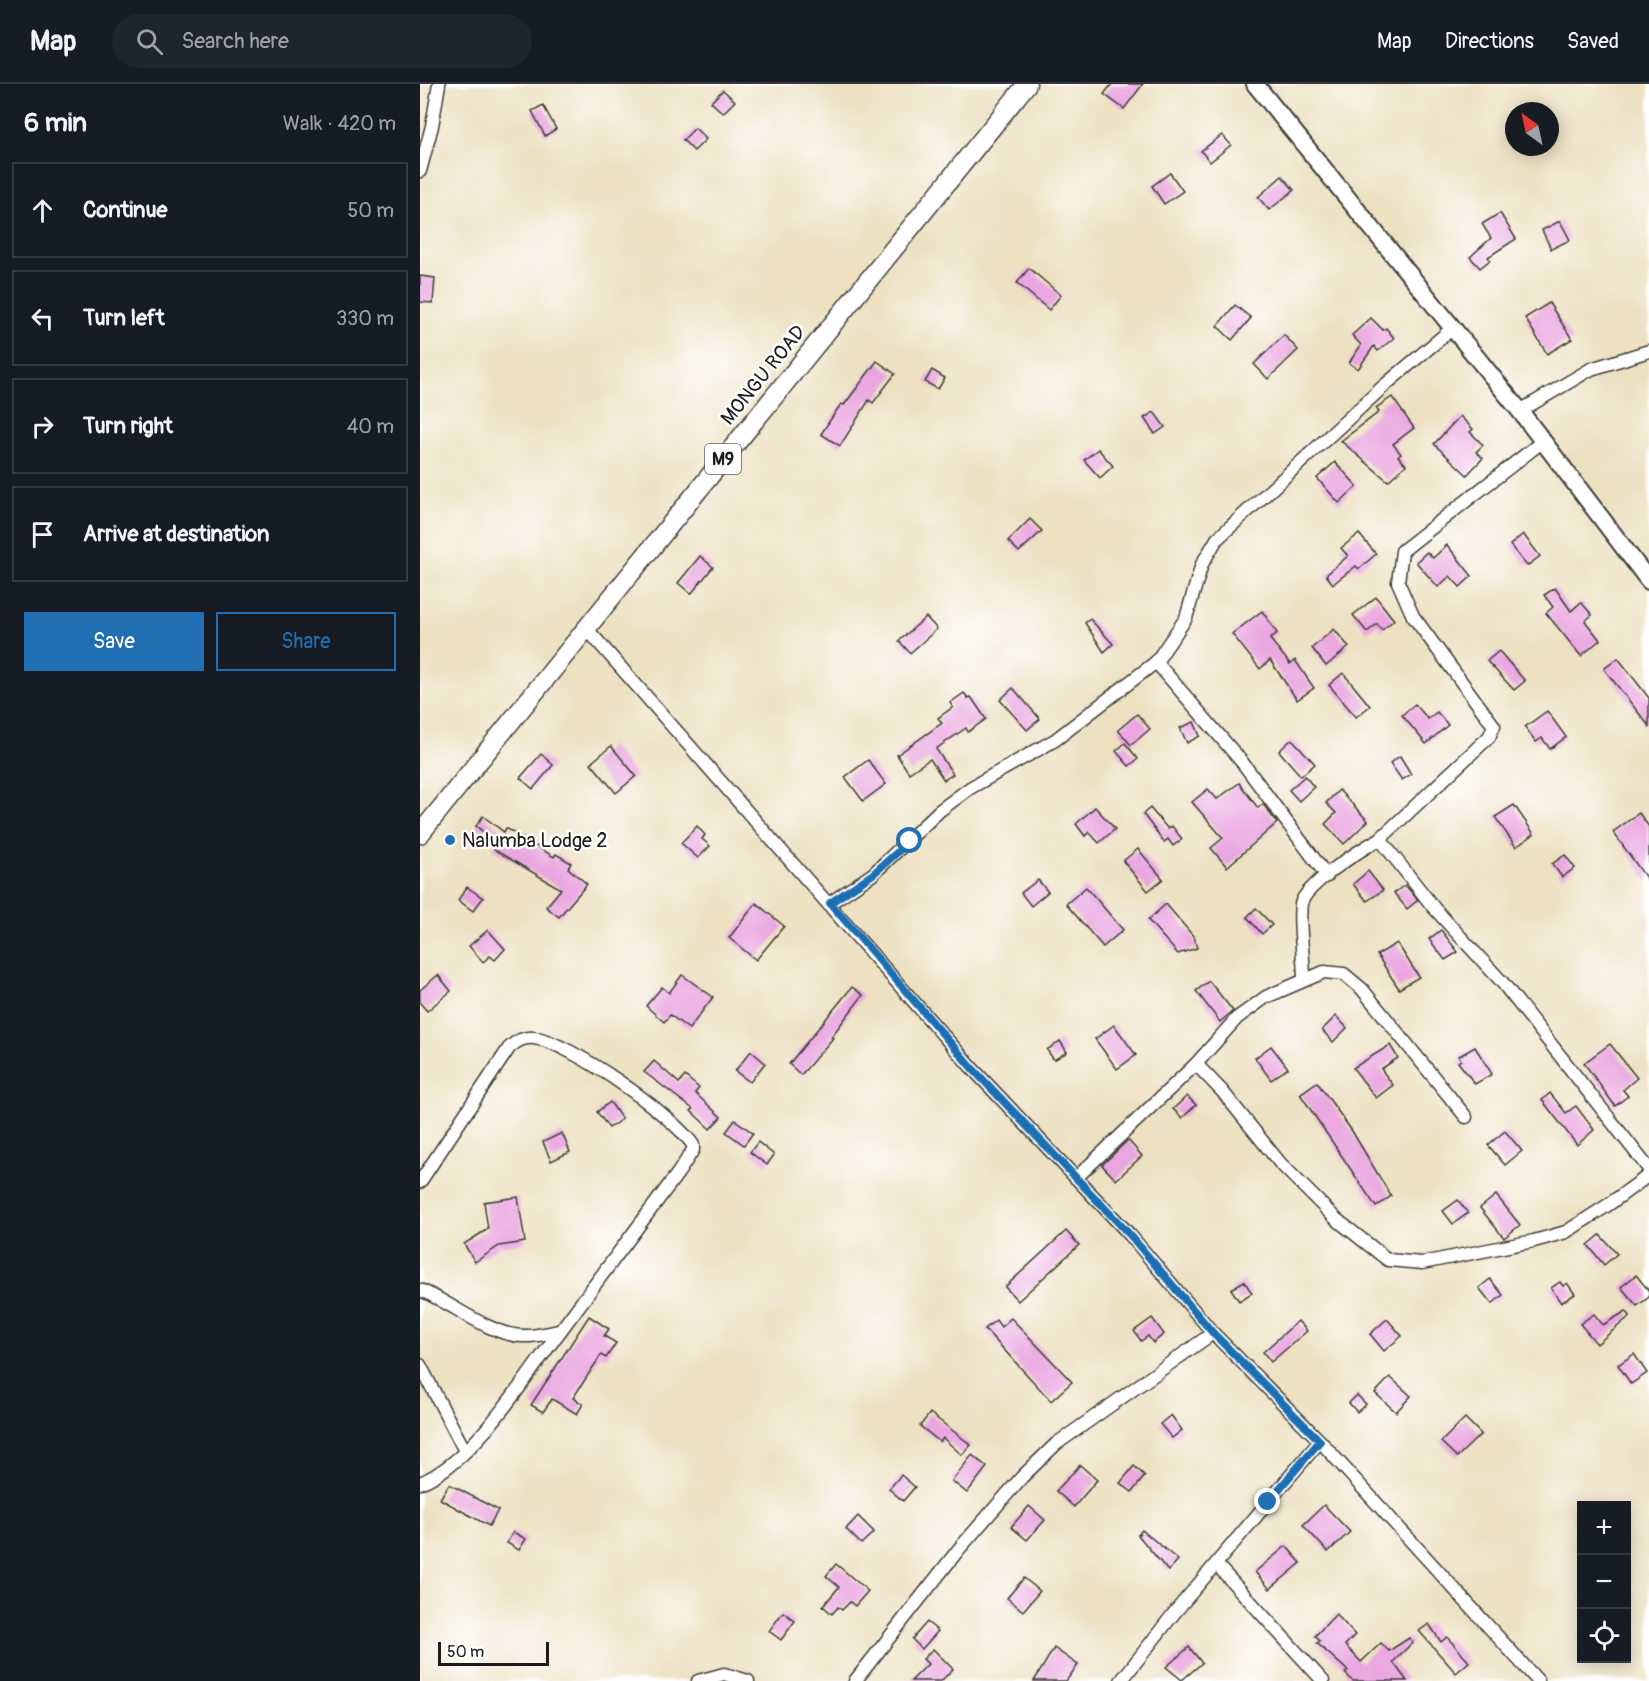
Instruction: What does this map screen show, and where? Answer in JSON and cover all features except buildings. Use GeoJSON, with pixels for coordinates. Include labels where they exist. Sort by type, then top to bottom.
{"type":"FeatureCollection","features":[{"type":"Feature","properties":{"kind":"main road","name":"MONGU ROAD"},"geometry":{"type":"LineString","coordinates":[[420,834],[1027,84]]}},
{"type":"Feature","properties":{"kind":"main road"},"geometry":{"type":"LineString","coordinates":[[1255,84],[1454,327],[1649,581]]}},
{"type":"Feature","properties":{"kind":"street"},"geometry":{"type":"LineString","coordinates":[[420,171],[432,126],[439,84]]}},
{"type":"Feature","properties":{"kind":"street"},"geometry":{"type":"LineString","coordinates":[[830,903],[873,874],[939,811],[962,794],[1055,740],[1156,662],[1186,618],[1202,564],[1217,539],[1384,385],[1454,327]]}},
{"type":"Feature","properties":{"kind":"street"},"geometry":{"type":"LineString","coordinates":[[1520,411],[1591,369],[1649,351]]}},
{"type":"Feature","properties":{"kind":"street"},"geometry":{"type":"LineString","coordinates":[[1304,979],[1301,904],[1304,896],[1327,876],[1380,839],[1489,737],[1494,726],[1413,616],[1398,582],[1402,551],[1543,441]]}},
{"type":"Feature","properties":{"kind":"street"},"geometry":{"type":"LineString","coordinates":[[587,629],[741,807],[830,903],[972,1068],[1130,1235],[1213,1333],[1320,1441],[1538,1681]]}},
{"type":"Feature","properties":{"kind":"street"},"geometry":{"type":"LineString","coordinates":[[1156,662],[1242,762],[1327,876]]}},
{"type":"Feature","properties":{"kind":"street"},"geometry":{"type":"LineString","coordinates":[[1380,839],[1434,908],[1502,982],[1649,1169]]}},
{"type":"Feature","properties":{"kind":"street"},"geometry":{"type":"LineString","coordinates":[[1076,1178],[1196,1064],[1237,1018],[1266,997],[1324,972],[1344,974],[1362,989],[1466,1117]]}},
{"type":"Feature","properties":{"kind":"street"},"geometry":{"type":"LineString","coordinates":[[420,1182],[509,1048],[522,1039],[536,1038],[575,1054],[651,1104],[686,1134],[693,1145],[693,1150],[501,1411],[465,1451],[444,1469],[420,1484]]}},
{"type":"Feature","properties":{"kind":"street"},"geometry":{"type":"LineString","coordinates":[[1196,1064],[1222,1091],[1280,1163],[1336,1219],[1388,1260],[1422,1263],[1534,1241],[1566,1232],[1649,1175]]}},
{"type":"Feature","properties":{"kind":"street"},"geometry":{"type":"LineString","coordinates":[[420,1290],[487,1325],[509,1333],[521,1336],[560,1331]]}},
{"type":"Feature","properties":{"kind":"street"},"geometry":{"type":"LineString","coordinates":[[855,1681],[958,1549],[1022,1476],[1056,1444],[1213,1333]]}},
{"type":"Feature","properties":{"kind":"street"},"geometry":{"type":"LineString","coordinates":[[420,1365],[465,1451]]}},
{"type":"Feature","properties":{"kind":"street"},"geometry":{"type":"LineString","coordinates":[[1121,1681],[1320,1441]]}},
{"type":"Feature","properties":{"kind":"street"},"geometry":{"type":"LineString","coordinates":[[1216,1564],[1323,1681]]}},
{"type":"Feature","properties":{"kind":"street"},"geometry":{"type":"LineString","coordinates":[[698,1681],[724,1674],[748,1681]]}},
{"type":"Feature","properties":{"kind":"place","name":"Nalumba Lodge 2"},"geometry":{"type":"Point","coordinates":[450,840]}},
{"type":"Feature","properties":{"kind":"route"},"geometry":{"type":"LineString","coordinates":[[910,841],[873,874],[830,903],[972,1068],[1130,1235],[1213,1333],[1320,1441],[1268,1502]]}}]}
